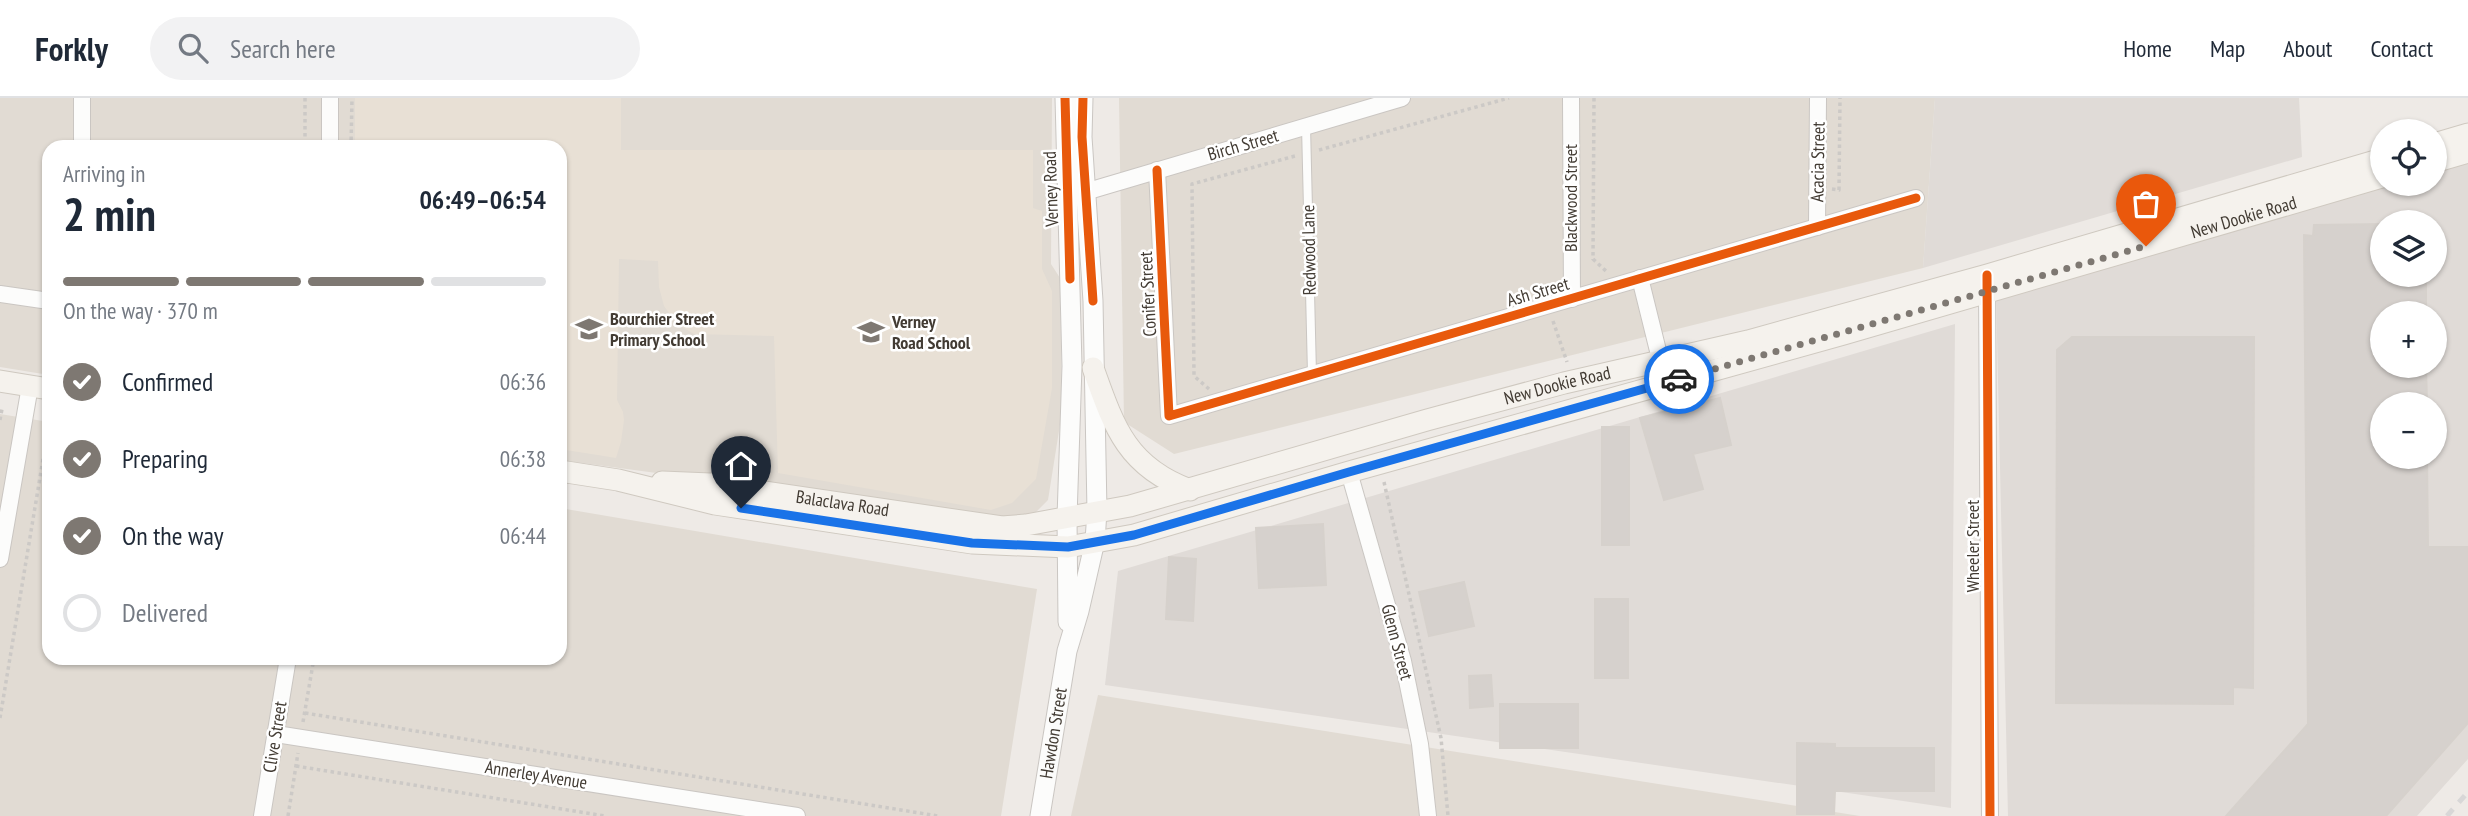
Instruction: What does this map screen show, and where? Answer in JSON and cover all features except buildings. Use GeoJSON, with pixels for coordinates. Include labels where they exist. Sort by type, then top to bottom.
{"type":"FeatureCollection","features":[{"type":"Feature","properties":{"kind":"main road"},"geometry":{"type":"LineString","coordinates":[[2447,140],[2468,134]]}},
{"type":"Feature","properties":{"kind":"main road"},"geometry":{"type":"LineString","coordinates":[[2447,158],[2468,152]]}},
{"type":"Feature","properties":{"kind":"main road","name":"New Dookie Road"},"geometry":{"type":"LineString","coordinates":[[1095,541],[1134,535],[1666,383],[2370,163]]}},
{"type":"Feature","properties":{"kind":"main road","name":"New Dookie Road"},"geometry":{"type":"LineString","coordinates":[[1097,512],[1190,490],[1427,420],[1659,359],[1748,341],[1987,284],[2370,180]]}},
{"type":"Feature","properties":{"kind":"main road"},"geometry":{"type":"LineString","coordinates":[[1093,368],[1112,415],[1136,458],[1159,477],[1190,490]]}},
{"type":"Feature","properties":{"kind":"main road"},"geometry":{"type":"LineString","coordinates":[[0,382],[39,388]]}},
{"type":"Feature","properties":{"kind":"main road","name":"Balaclava Road"},"geometry":{"type":"LineString","coordinates":[[567,472],[618,480],[715,505],[931,537],[1006,546],[1068,547],[1095,541]]}},
{"type":"Feature","properties":{"kind":"main road","name":"Balaclava Road"},"geometry":{"type":"LineString","coordinates":[[618,480],[710,484],[1002,527],[1097,512]]}},
{"type":"Feature","properties":{"kind":"street"},"geometry":{"type":"LineString","coordinates":[[82,98],[82,140]]}},
{"type":"Feature","properties":{"kind":"street"},"geometry":{"type":"LineString","coordinates":[[330,98],[330,140]]}},
{"type":"Feature","properties":{"kind":"street","name":"Verney Road"},"geometry":{"type":"LineString","coordinates":[[1065,98],[1072,366],[1067,517]]}},
{"type":"Feature","properties":{"kind":"street","name":"Verney Road"},"geometry":{"type":"LineString","coordinates":[[1083,98],[1085,192],[1091,255],[1097,512]]}},
{"type":"Feature","properties":{"kind":"street","name":"Birch Street"},"geometry":{"type":"LineString","coordinates":[[1085,192],[1402,98]]}},
{"type":"Feature","properties":{"kind":"street","name":"Blackwood Street"},"geometry":{"type":"LineString","coordinates":[[1571,98],[1572,293]]}},
{"type":"Feature","properties":{"kind":"street","name":"Acacia Street"},"geometry":{"type":"LineString","coordinates":[[1817,226],[1818,98]]}},
{"type":"Feature","properties":{"kind":"street","name":"Conifer Street"},"geometry":{"type":"LineString","coordinates":[[1157,170],[1169,416]]}},
{"type":"Feature","properties":{"kind":"street","name":"Ash Street"},"geometry":{"type":"LineString","coordinates":[[1169,416],[1548,305],[1572,293],[1640,278],[1916,198]]}},
{"type":"Feature","properties":{"kind":"street"},"geometry":{"type":"LineString","coordinates":[[1640,278],[1666,383]]}},
{"type":"Feature","properties":{"kind":"street","name":"Wheeler Street"},"geometry":{"type":"LineString","coordinates":[[1987,284],[1990,816]]}},
{"type":"Feature","properties":{"kind":"street"},"geometry":{"type":"LineString","coordinates":[[0,294],[42,300]]}},
{"type":"Feature","properties":{"kind":"street"},"geometry":{"type":"LineString","coordinates":[[0,559],[39,388]]}},
{"type":"Feature","properties":{"kind":"street","name":"Glenn Street"},"geometry":{"type":"LineString","coordinates":[[1349,472],[1403,661],[1420,744],[1427,816]]}},
{"type":"Feature","properties":{"kind":"street","name":"Hawdon Street"},"geometry":{"type":"LineString","coordinates":[[1040,816],[1067,651],[1095,541],[1097,512]]}},
{"type":"Feature","properties":{"kind":"street","name":"Hawdon Street"},"geometry":{"type":"LineString","coordinates":[[1067,517],[1067,651]]}},
{"type":"Feature","properties":{"kind":"street","name":"Clive Street"},"geometry":{"type":"LineString","coordinates":[[262,816],[287,665]]}},
{"type":"Feature","properties":{"kind":"street","name":"Annerley Avenue"},"geometry":{"type":"LineString","coordinates":[[276,733],[797,816]]}},
{"type":"Feature","properties":{"kind":"lane","name":"Redwood Lane"},"geometry":{"type":"LineString","coordinates":[[1306,126],[1312,374]]}},
{"type":"Feature","properties":{"kind":"path"},"geometry":{"type":"LineString","coordinates":[[305,98],[305,140]]}},
{"type":"Feature","properties":{"kind":"path"},"geometry":{"type":"LineString","coordinates":[[351,140],[352,98]]}},
{"type":"Feature","properties":{"kind":"path"},"geometry":{"type":"LineString","coordinates":[[1213,392],[1194,376],[1192,184],[1509,98]]}},
{"type":"Feature","properties":{"kind":"path"},"geometry":{"type":"LineString","coordinates":[[1572,293],[1611,275],[1593,258],[1594,98]]}},
{"type":"Feature","properties":{"kind":"path"},"geometry":{"type":"LineString","coordinates":[[1548,305],[1567,362]]}},
{"type":"Feature","properties":{"kind":"path"},"geometry":{"type":"LineString","coordinates":[[0,420],[2,409]]}},
{"type":"Feature","properties":{"kind":"path"},"geometry":{"type":"LineString","coordinates":[[0,718],[42,466]]}},
{"type":"Feature","properties":{"kind":"path"},"geometry":{"type":"LineString","coordinates":[[1384,481],[1441,738],[1448,816]]}},
{"type":"Feature","properties":{"kind":"path"},"geometry":{"type":"LineString","coordinates":[[305,713],[938,816]]}},
{"type":"Feature","properties":{"kind":"path"},"geometry":{"type":"LineString","coordinates":[[296,766],[605,816]]}},
{"type":"Feature","properties":{"kind":"shaded area"},"geometry":{"type":"Polygon","coordinates":[[[0,98],[1052,98],[1051,264],[1060,278],[1062,412],[1048,500],[1033,515],[992,518],[567,461],[567,140],[42,140],[42,374],[0,367],[0,98]]]}},
{"type":"Feature","properties":{"kind":"shaded area","name":"Verney Road School"},"geometry":{"type":"Polygon","coordinates":[[[355,98],[621,98],[621,150],[1033,150],[1033,208],[1042,211],[1042,269],[1052,291],[1052,388],[1036,479],[1012,503],[991,510],[778,473],[774,336],[694,334],[677,324],[664,306],[659,287],[658,261],[619,259],[617,400],[624,420],[616,458],[567,450],[567,140],[355,140],[355,98]]]}},
{"type":"Feature","properties":{"kind":"shaded area"},"geometry":{"type":"Polygon","coordinates":[[[1119,98],[1935,98],[1923,268],[1174,454],[1124,422],[1119,98]]]}},
{"type":"Feature","properties":{"kind":"shaded area"},"geometry":{"type":"Polygon","coordinates":[[[1935,98],[2299,98],[2302,157],[1923,268],[1935,98]]]}},
{"type":"Feature","properties":{"kind":"shaded area"},"geometry":{"type":"Polygon","coordinates":[[[2468,161],[2468,759],[2417,816],[2008,816],[1996,293],[2370,189],[2370,196],[2447,196],[2447,167],[2468,161]]]}},
{"type":"Feature","properties":{"kind":"shaded area"},"geometry":{"type":"Polygon","coordinates":[[[1955,324],[1951,808],[1105,685],[1118,571],[1955,324]]]}},
{"type":"Feature","properties":{"kind":"shaded area"},"geometry":{"type":"Polygon","coordinates":[[[0,414],[42,421],[42,665],[567,665],[567,509],[1037,589],[1001,816],[0,816],[0,414]]]}},
{"type":"Feature","properties":{"kind":"shaded area"},"geometry":{"type":"Polygon","coordinates":[[[1098,695],[1860,816],[1071,816],[1098,695]]]}},
{"type":"Feature","properties":{"kind":"railway"},"geometry":{"type":"LineString","coordinates":[[2447,816],[2468,792]]}},
{"type":"Feature","properties":{"kind":"cycle path"},"geometry":{"type":"LineString","coordinates":[[1065,98],[1070,279]]}},
{"type":"Feature","properties":{"kind":"cycle path"},"geometry":{"type":"LineString","coordinates":[[1083,98],[1082,137],[1093,301]]}},
{"type":"Feature","properties":{"kind":"cycle path"},"geometry":{"type":"LineString","coordinates":[[1157,170],[1169,416],[1916,198]]}},
{"type":"Feature","properties":{"kind":"cycle path"},"geometry":{"type":"LineString","coordinates":[[1987,275],[1990,816]]}},
{"type":"Feature","properties":{"kind":"way so far"},"geometry":{"type":"LineString","coordinates":[[1679,379],[2146,246]]}},
{"type":"Feature","properties":{"kind":"place","name":"Bourchier Street Primary School"},"geometry":{"type":"Point","coordinates":[589,329]}},
{"type":"Feature","properties":{"kind":"place","name":"Verney Road School"},"geometry":{"type":"Point","coordinates":[871,332]}},
{"type":"Feature","properties":{"kind":"route"},"geometry":{"type":"LineString","coordinates":[[741,508],[972,543],[1068,547],[1134,535],[1679,379]]}}]}
